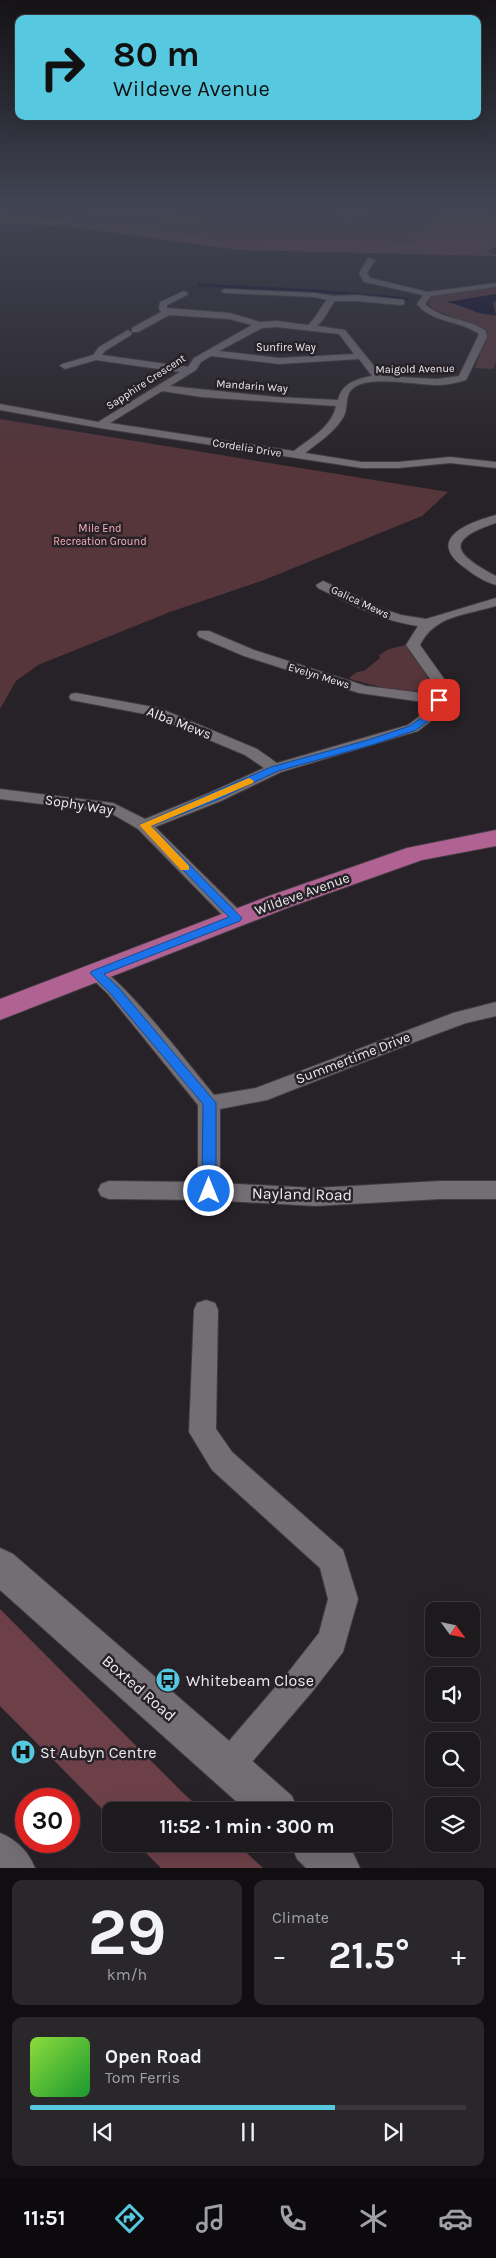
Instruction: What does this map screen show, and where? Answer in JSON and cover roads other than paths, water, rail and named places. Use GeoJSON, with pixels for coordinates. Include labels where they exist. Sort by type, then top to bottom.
{"type":"FeatureCollection","features":[{"type":"Feature","properties":{"kind":"main road","name":"Wildeve Avenue"},"geometry":{"type":"LineString","coordinates":[[0,1010],[236,918],[416,853],[496,838]]}},
{"type":"Feature","properties":{"kind":"street"},"geometry":{"type":"LineString","coordinates":[[229,292],[315,295],[333,299],[356,298],[401,302]]}},
{"type":"Feature","properties":{"kind":"street"},"geometry":{"type":"LineString","coordinates":[[420,292],[428,294],[442,292]]}},
{"type":"Feature","properties":{"kind":"street"},"geometry":{"type":"LineString","coordinates":[[166,312],[163,309],[163,304],[184,293]]}},
{"type":"Feature","properties":{"kind":"street","name":"Maigold Avenue"},"geometry":{"type":"LineString","coordinates":[[296,455],[334,422],[341,410],[348,387],[359,382],[380,380],[447,382],[465,376],[483,333],[426,308],[422,304],[428,294]]}},
{"type":"Feature","properties":{"kind":"street"},"geometry":{"type":"LineString","coordinates":[[311,328],[322,318],[323,310],[333,299]]}},
{"type":"Feature","properties":{"kind":"street"},"geometry":{"type":"LineString","coordinates":[[96,357],[102,349],[166,312],[230,316],[260,325]]}},
{"type":"Feature","properties":{"kind":"street","name":"Sapphire Crescent"},"geometry":{"type":"LineString","coordinates":[[100,425],[193,368],[197,360],[260,325],[277,324],[345,334],[380,380]]}},
{"type":"Feature","properties":{"kind":"street","name":"Sunfire Way"},"geometry":{"type":"LineString","coordinates":[[209,353],[279,360],[362,356]]}},
{"type":"Feature","properties":{"kind":"street"},"geometry":{"type":"LineString","coordinates":[[65,366],[96,357],[188,370]]}},
{"type":"Feature","properties":{"kind":"street","name":"Mandarin Way"},"geometry":{"type":"LineString","coordinates":[[160,388],[210,395],[237,395],[276,400],[342,403]]}},
{"type":"Feature","properties":{"kind":"street","name":"Cordelia Drive"},"geometry":{"type":"LineString","coordinates":[[0,407],[100,425],[375,466],[407,465],[450,460],[496,465]]}},
{"type":"Feature","properties":{"kind":"street"},"geometry":{"type":"LineString","coordinates":[[496,519],[458,536],[454,542],[454,548],[455,553],[461,559],[496,581]]}},
{"type":"Feature","properties":{"kind":"street","name":"Galica Mews"},"geometry":{"type":"LineString","coordinates":[[323,585],[378,612],[399,620],[427,623]]}},
{"type":"Feature","properties":{"kind":"street"},"geometry":{"type":"LineString","coordinates":[[144,825],[215,797],[275,769],[413,728],[436,711],[439,700],[440,683],[413,645],[419,633],[427,623],[448,614],[496,602]]}},
{"type":"Feature","properties":{"kind":"street","name":"Evelyn Mews"},"geometry":{"type":"LineString","coordinates":[[204,634],[249,653],[364,690],[439,700]]}},
{"type":"Feature","properties":{"kind":"street","name":"Alba Mews"},"geometry":{"type":"LineString","coordinates":[[76,697],[154,711],[251,752],[275,769]]}},
{"type":"Feature","properties":{"kind":"street","name":"Sophy Way"},"geometry":{"type":"LineString","coordinates":[[0,794],[113,808],[144,825],[236,918]]}},
{"type":"Feature","properties":{"kind":"street"},"geometry":{"type":"LineString","coordinates":[[96,973],[114,990],[209,1103],[209,1191]]}},
{"type":"Feature","properties":{"kind":"street","name":"Summertime Drive"},"geometry":{"type":"LineString","coordinates":[[209,1103],[259,1095],[413,1035],[460,1018],[496,1009]]}},
{"type":"Feature","properties":{"kind":"street","name":"Nayland Road"},"geometry":{"type":"LineString","coordinates":[[109,1190],[209,1191],[315,1197],[440,1190],[496,1190]]}},
{"type":"Feature","properties":{"kind":"street"},"geometry":{"type":"LineString","coordinates":[[206,1310],[202,1432],[222,1461],[333,1560],[343,1599],[332,1640],[301,1681],[228,1766]]}},
{"type":"Feature","properties":{"kind":"street","name":"Boxted Road"},"geometry":{"type":"LineString","coordinates":[[0,1566],[267,1802]]}},
{"type":"Feature","properties":{"kind":"street"},"geometry":{"type":"LineString","coordinates":[[0,1850],[18,1868]]}},
{"type":"Feature","properties":{"kind":"street"},"geometry":{"type":"LineString","coordinates":[[321,1852],[338,1868]]}},
{"type":"Feature","properties":{"kind":"water"},"geometry":{"type":"Polygon","coordinates":[[[496,294],[496,301],[493,303],[496,315],[483,314],[446,302],[496,294]]]}},
{"type":"Feature","properties":{"kind":"waterway"},"geometry":{"type":"LineString","coordinates":[[331,292],[407,299]]}},
{"type":"Feature","properties":{"kind":"place","name":"Whitebeam Close"},"geometry":{"type":"Point","coordinates":[168,1680]}},
{"type":"Feature","properties":{"kind":"place","name":"St Aubyn Centre"},"geometry":{"type":"Point","coordinates":[23,1752]}},
{"type":"Feature","properties":{"kind":"park label","name":"Mile End Recreation Ground"},"geometry":{"type":"Point","coordinates":[100,534]}}]}
